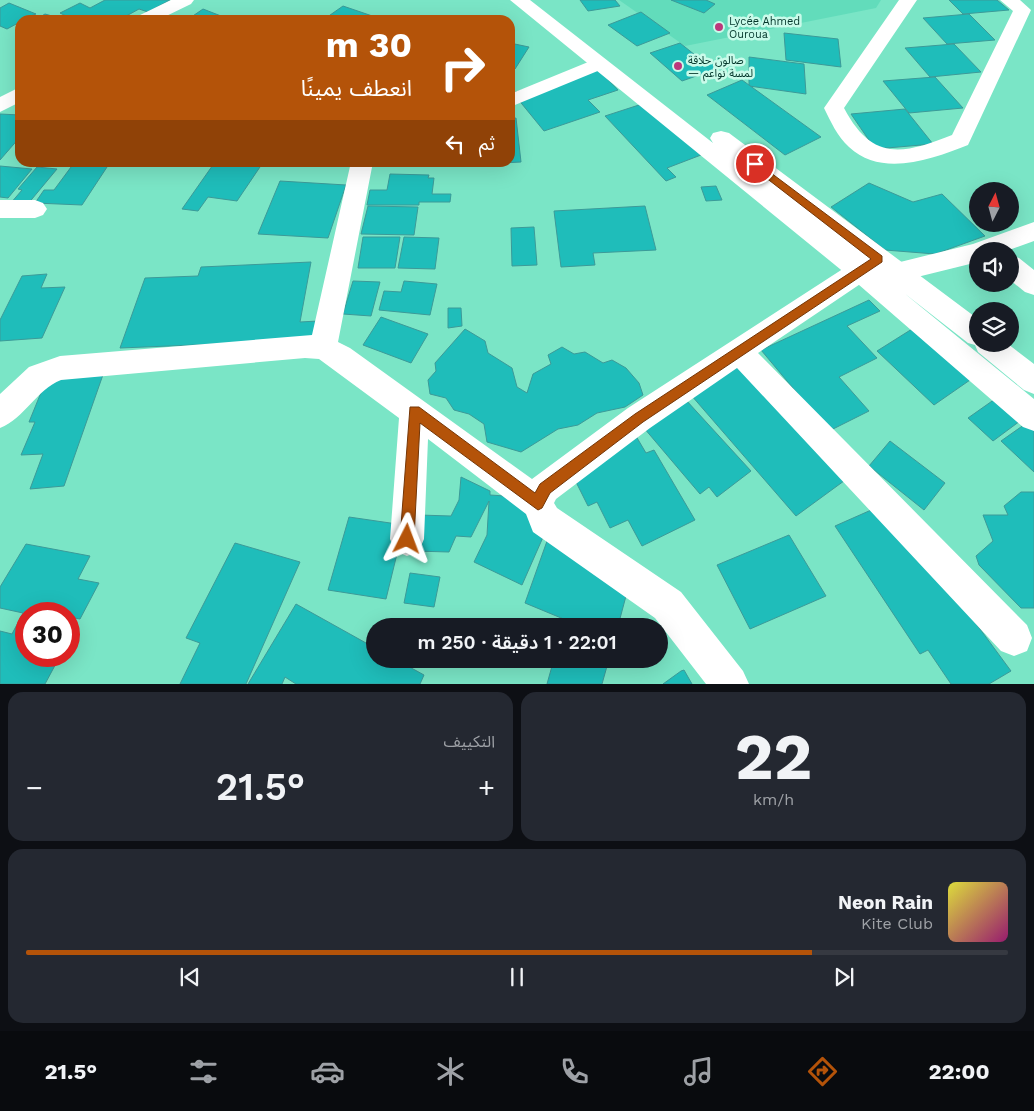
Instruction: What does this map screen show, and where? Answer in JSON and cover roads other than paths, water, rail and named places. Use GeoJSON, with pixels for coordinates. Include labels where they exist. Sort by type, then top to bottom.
{"type":"FeatureCollection","features":[{"type":"Feature","properties":{"kind":"street"},"geometry":{"type":"LineString","coordinates":[[154,15],[185,0]]}},
{"type":"Feature","properties":{"kind":"street"},"geometry":{"type":"LineString","coordinates":[[519,0],[598,64],[879,268],[969,329]]}},
{"type":"Feature","properties":{"kind":"street"},"geometry":{"type":"LineString","coordinates":[[542,0],[879,268],[1034,417]]}},
{"type":"Feature","properties":{"kind":"street"},"geometry":{"type":"LineString","coordinates":[[908,0],[834,108],[841,125],[862,148],[881,157],[929,153],[960,140],[1022,10],[1009,0]]}},
{"type":"Feature","properties":{"kind":"street"},"geometry":{"type":"LineString","coordinates":[[515,99],[598,64]]}},
{"type":"Feature","properties":{"kind":"street"},"geometry":{"type":"LineString","coordinates":[[0,106],[15,96]]}},
{"type":"Feature","properties":{"kind":"street"},"geometry":{"type":"LineString","coordinates":[[323,348],[361,167]]}},
{"type":"Feature","properties":{"kind":"street"},"geometry":{"type":"LineString","coordinates":[[0,209],[35,209]]}},
{"type":"Feature","properties":{"kind":"street"},"geometry":{"type":"LineString","coordinates":[[1006,242],[1034,230]]}},
{"type":"Feature","properties":{"kind":"street"},"geometry":{"type":"LineString","coordinates":[[538,503],[545,488],[639,418],[738,352],[879,268],[969,254]]}},
{"type":"Feature","properties":{"kind":"street"},"geometry":{"type":"LineString","coordinates":[[1019,272],[1034,285]]}},
{"type":"Feature","properties":{"kind":"street"},"geometry":{"type":"LineString","coordinates":[[0,414],[39,376],[60,368],[305,346],[323,348],[340,356],[538,503],[545,520],[668,605],[730,684]]}},
{"type":"Feature","properties":{"kind":"street"},"geometry":{"type":"LineString","coordinates":[[738,352],[1014,638]]}},
{"type":"Feature","properties":{"kind":"street"},"geometry":{"type":"LineString","coordinates":[[998,352],[1034,381]]}},
{"type":"Feature","properties":{"kind":"street"},"geometry":{"type":"LineString","coordinates":[[407,539],[414,411]]}},
{"type":"Feature","properties":{"kind":"place","name":"Lycée Ahmed Ouroua"},"geometry":{"type":"Point","coordinates":[719,27]}},
{"type":"Feature","properties":{"kind":"place","name":"صالون حلاقة — لمسة نواعم"},"geometry":{"type":"Point","coordinates":[678,66]}}]}
